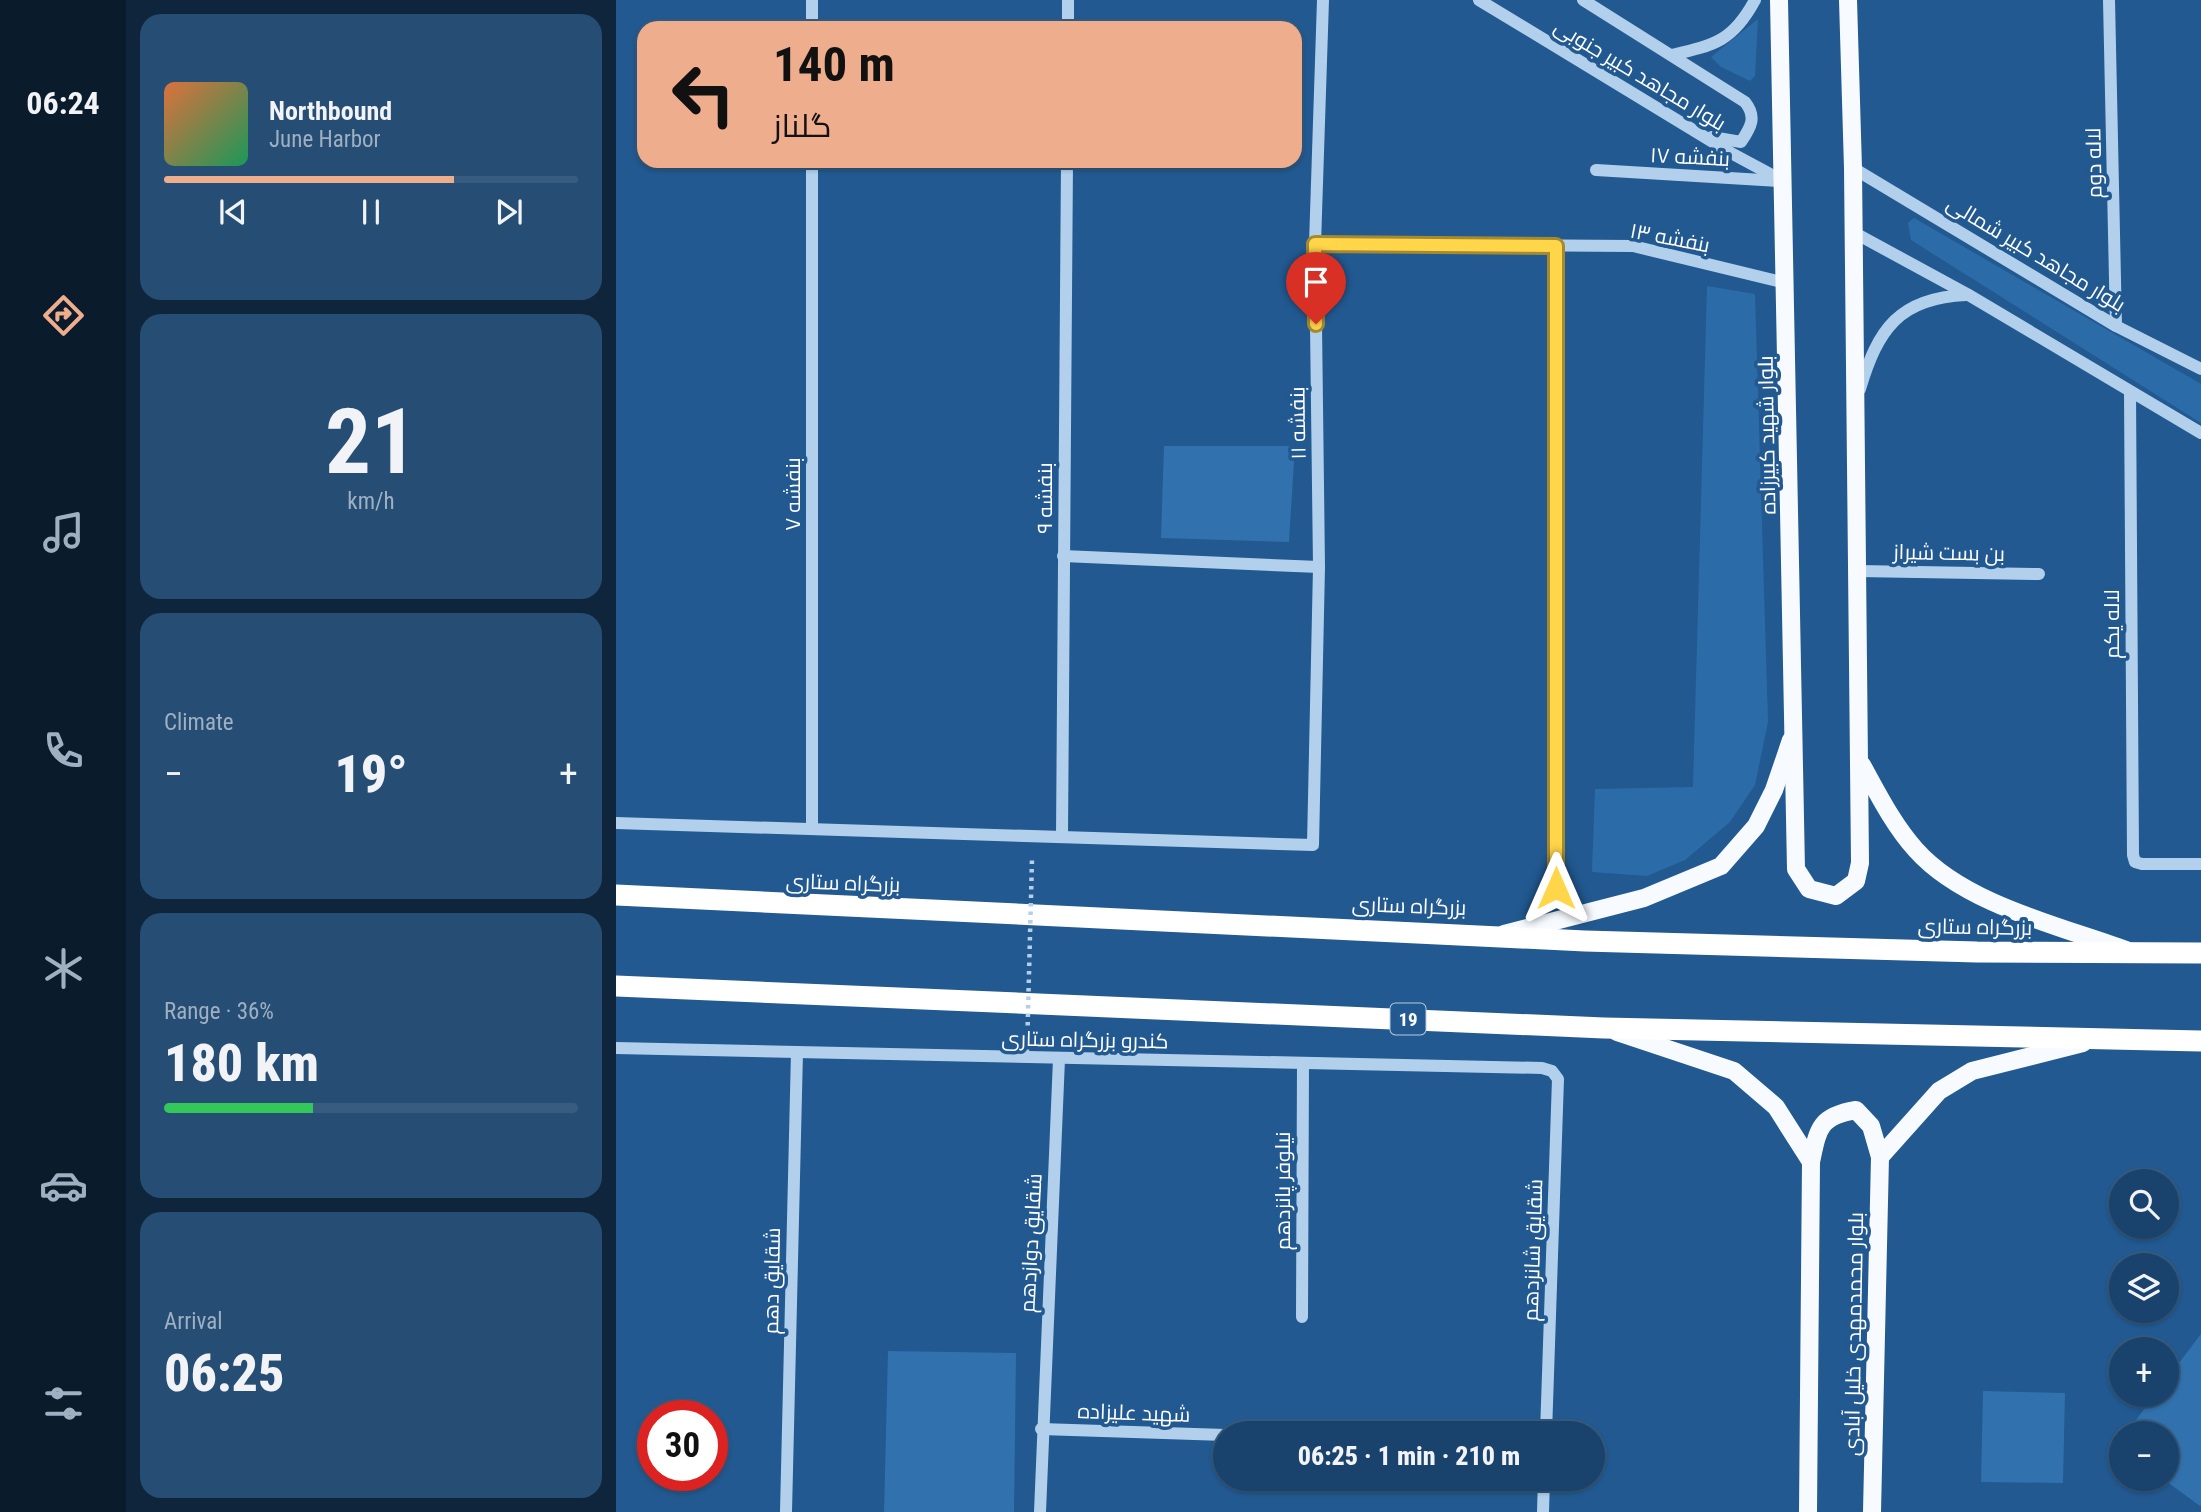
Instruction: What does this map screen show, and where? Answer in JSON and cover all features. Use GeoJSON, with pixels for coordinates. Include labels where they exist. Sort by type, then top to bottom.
{"type":"FeatureCollection","features":[{"type":"Feature","properties":{"kind":"highway","name":"بزرگراه ستاری"},"geometry":{"type":"LineString","coordinates":[[616,895],[733,903],[1501,934],[1585,941],[1950,951],[2201,953]]}},
{"type":"Feature","properties":{"kind":"highway","name":"19"},"geometry":{"type":"LineString","coordinates":[[616,986],[1604,1028],[2201,1041]]}},
{"type":"Feature","properties":{"kind":"main road","name":"بلوار شهید کبیرزاده"},"geometry":{"type":"LineString","coordinates":[[1779,0],[1796,727],[1796,869],[1809,889],[1836,896],[1856,881],[1860,863],[1860,763]]}},
{"type":"Feature","properties":{"kind":"main road"},"geometry":{"type":"LineString","coordinates":[[1848,0],[1853,168],[1860,763],[1900,831],[1940,873],[1980,895],[2133,953]]}},
{"type":"Feature","properties":{"kind":"main road"},"geometry":{"type":"LineString","coordinates":[[1501,934],[1644,898],[1721,866],[1756,826],[1774,790],[1796,727]]}},
{"type":"Feature","properties":{"kind":"main road"},"geometry":{"type":"LineString","coordinates":[[1604,1028],[1734,1071],[1776,1107],[1811,1162]]}},
{"type":"Feature","properties":{"kind":"main road"},"geometry":{"type":"LineString","coordinates":[[1880,1157],[1939,1091],[1972,1071],[2105,1037]]}},
{"type":"Feature","properties":{"kind":"main road","name":"بلوار محمدمهدی خلیل آبادی"},"geometry":{"type":"LineString","coordinates":[[1808,1512],[1811,1162],[1818,1128],[1835,1113],[1856,1110],[1871,1126],[1880,1157],[1872,1512]]}},
{"type":"Feature","properties":{"kind":"street"},"geometry":{"type":"LineString","coordinates":[[812,0],[812,21]]}},
{"type":"Feature","properties":{"kind":"street"},"geometry":{"type":"LineString","coordinates":[[1068,0],[1068,21]]}},
{"type":"Feature","properties":{"kind":"street","name":"بنفشه ۱۱"},"geometry":{"type":"LineString","coordinates":[[1062,836],[1313,845],[1319,567],[1315,244],[1323,0]]}},
{"type":"Feature","properties":{"kind":"street","name":"بلوار مجاهد کبیر جنوبی"},"geometry":{"type":"LineString","coordinates":[[1479,0],[1783,181]]}},
{"type":"Feature","properties":{"kind":"street","name":"بلوار مجاهد کبیر جنوبی"},"geometry":{"type":"LineString","coordinates":[[1583,0],[1745,102],[1752,111],[1751,127],[1741,142],[1701,134]]}},
{"type":"Feature","properties":{"kind":"street"},"geometry":{"type":"LineString","coordinates":[[1672,55],[1700,49],[1739,28],[1755,0]]}},
{"type":"Feature","properties":{"kind":"street","name":"لاله دوم"},"geometry":{"type":"LineString","coordinates":[[2109,0],[2116,326]]}},
{"type":"Feature","properties":{"kind":"street","name":"بنفشه ۷"},"geometry":{"type":"LineString","coordinates":[[812,168],[812,827]]}},
{"type":"Feature","properties":{"kind":"street","name":"بنفشه ۹"},"geometry":{"type":"LineString","coordinates":[[1062,836],[1067,168]]}},
{"type":"Feature","properties":{"kind":"street","name":"بلوار مجاهد کبیر شمالی"},"geometry":{"type":"LineString","coordinates":[[1853,168],[2116,326],[2201,369]]}},
{"type":"Feature","properties":{"kind":"street","name":"بنفشه ۱۷"},"geometry":{"type":"LineString","coordinates":[[1595,170],[1783,181]]}},
{"type":"Feature","properties":{"kind":"street"},"geometry":{"type":"LineString","coordinates":[[1853,232],[1967,295],[2201,433]]}},
{"type":"Feature","properties":{"kind":"street","name":"بنفشه ۱۳"},"geometry":{"type":"LineString","coordinates":[[1315,244],[1633,246],[1786,283]]}},
{"type":"Feature","properties":{"kind":"street"},"geometry":{"type":"LineString","coordinates":[[1556,246],[1556,888]]}},
{"type":"Feature","properties":{"kind":"street"},"geometry":{"type":"LineString","coordinates":[[1856,402],[1872,350],[1890,323],[1914,304],[1942,296],[1967,295]]}},
{"type":"Feature","properties":{"kind":"street","name":"لاله یکم"},"geometry":{"type":"LineString","coordinates":[[2130,392],[2133,855],[2135,862],[2142,864],[2201,864]]}},
{"type":"Feature","properties":{"kind":"street"},"geometry":{"type":"LineString","coordinates":[[1063,556],[1319,567]]}},
{"type":"Feature","properties":{"kind":"street","name":"بن بست شیراز"},"geometry":{"type":"LineString","coordinates":[[1858,571],[2039,574]]}},
{"type":"Feature","properties":{"kind":"street"},"geometry":{"type":"LineString","coordinates":[[616,823],[1062,836]]}},
{"type":"Feature","properties":{"kind":"street","name":"کندرو بزرگراه ستاری"},"geometry":{"type":"LineString","coordinates":[[616,1048],[1542,1068],[1552,1071]]}},
{"type":"Feature","properties":{"kind":"street","name":"شقایق دهم"},"geometry":{"type":"LineString","coordinates":[[786,1512],[797,1052]]}},
{"type":"Feature","properties":{"kind":"street","name":"شقایق دوازدهم"},"geometry":{"type":"LineString","coordinates":[[1040,1512],[1041,1430],[1059,1059]]}},
{"type":"Feature","properties":{"kind":"street","name":"نیلوفر پانزدهم"},"geometry":{"type":"LineString","coordinates":[[1301,1317],[1303,1064]]}},
{"type":"Feature","properties":{"kind":"street","name":"شقایق شانزدهم"},"geometry":{"type":"LineString","coordinates":[[1546,1421],[1559,1079],[1552,1071]]}},
{"type":"Feature","properties":{"kind":"street","name":"شهید علیزاده"},"geometry":{"type":"LineString","coordinates":[[1041,1430],[1213,1435]]}},
{"type":"Feature","properties":{"kind":"street"},"geometry":{"type":"LineString","coordinates":[[1543,1512],[1544,1491]]}},
{"type":"Feature","properties":{"kind":"path"},"geometry":{"type":"LineString","coordinates":[[1027,1051],[1032,859]]}},
{"type":"Feature","properties":{"kind":"shaded area"},"geometry":{"type":"Polygon","coordinates":[[[1758,19],[1755,76],[1750,81],[1721,67],[1711,57],[1758,19]]]}},
{"type":"Feature","properties":{"kind":"shaded area"},"geometry":{"type":"Polygon","coordinates":[[[1914,218],[2201,384],[2201,423],[1911,240],[1908,223],[1914,218]]]}},
{"type":"Feature","properties":{"kind":"shaded area"},"geometry":{"type":"Polygon","coordinates":[[[1707,286],[1755,294],[1768,722],[1755,785],[1730,822],[1685,860],[1647,876],[1592,872],[1595,789],[1693,787],[1707,286]]]}},
{"type":"Feature","properties":{"kind":"building"},"geometry":{"type":"Polygon","coordinates":[[[1164,446],[1295,446],[1289,542],[1161,538],[1164,446]]]}},
{"type":"Feature","properties":{"kind":"building"},"geometry":{"type":"Polygon","coordinates":[[[2201,1334],[2200,1506],[2179,1491],[2179,1421],[2135,1421],[2146,1407],[2179,1407],[2179,1363],[2201,1334]]]}},
{"type":"Feature","properties":{"kind":"building"},"geometry":{"type":"Polygon","coordinates":[[[888,1351],[1016,1353],[1014,1512],[884,1512],[888,1351]]]}},
{"type":"Feature","properties":{"kind":"building"},"geometry":{"type":"Polygon","coordinates":[[[1983,1391],[2065,1393],[2063,1483],[1981,1482],[1983,1391]]]}},
{"type":"Feature","properties":{"kind":"route"},"geometry":{"type":"LineString","coordinates":[[1316,324],[1315,244],[1556,246],[1556,888]]}}]}
